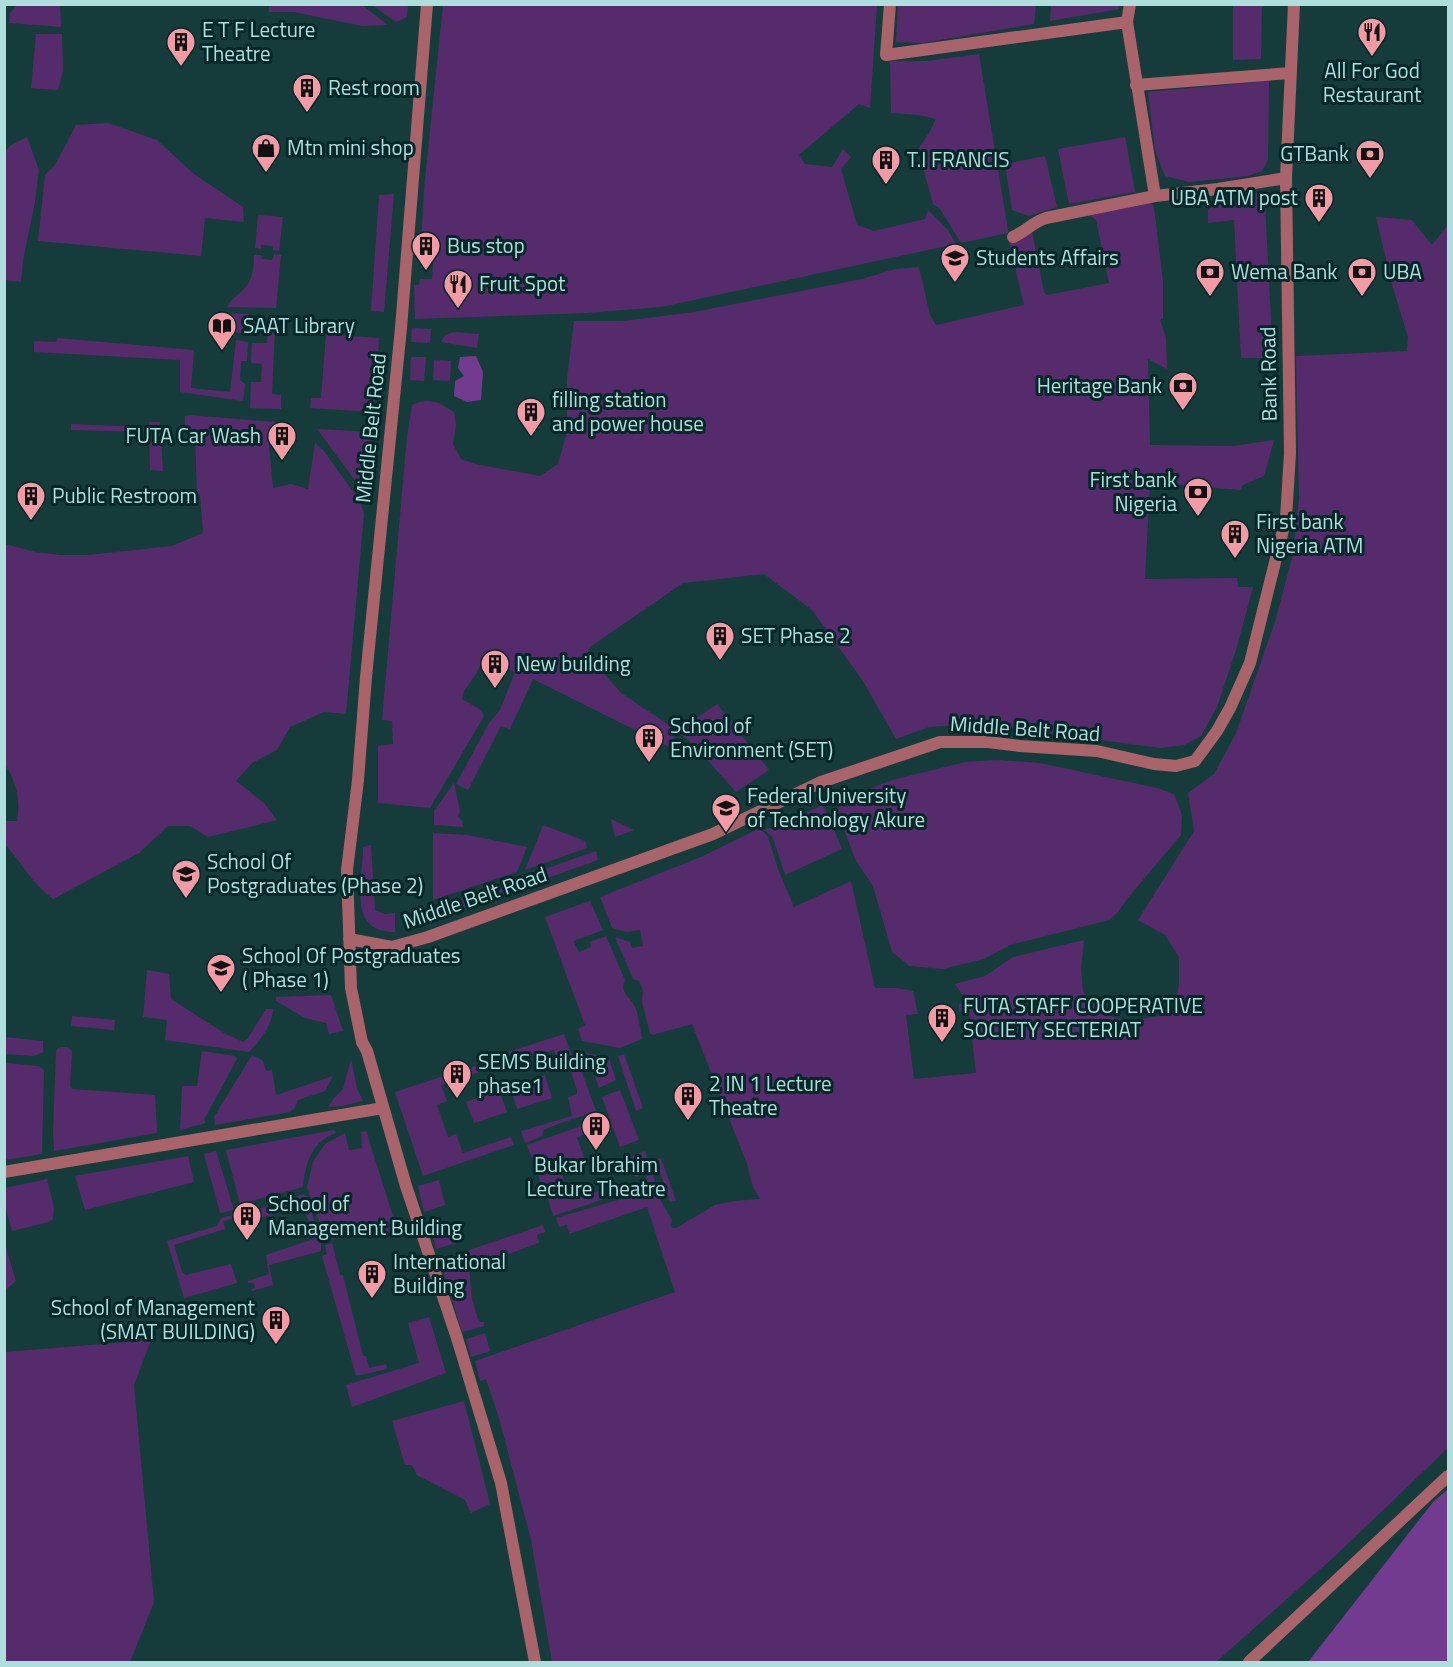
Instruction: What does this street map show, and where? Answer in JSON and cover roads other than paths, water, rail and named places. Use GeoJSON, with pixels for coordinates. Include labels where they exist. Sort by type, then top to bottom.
{"type":"FeatureCollection","features":[{"type":"Feature","properties":{"kind":"street","name":"Middle Belt Road"},"geometry":{"type":"LineString","coordinates":[[427,4],[396,386],[366,677],[358,780],[347,870],[349,939],[392,946],[428,938],[713,834],[821,782],[940,742],[988,741],[1020,746],[1097,751],[1154,764],[1176,766],[1196,761],[1217,731]]}},
{"type":"Feature","properties":{"kind":"street"},"geometry":{"type":"LineString","coordinates":[[890,4],[886,55],[1127,22]]}},
{"type":"Feature","properties":{"kind":"street"},"geometry":{"type":"LineString","coordinates":[[1130,4],[1127,22],[1155,196]]}},
{"type":"Feature","properties":{"kind":"street","name":"Bank Road"},"geometry":{"type":"LineString","coordinates":[[1217,731],[1250,663],[1286,518],[1290,453],[1286,178],[1294,4]]}},
{"type":"Feature","properties":{"kind":"street"},"geometry":{"type":"LineString","coordinates":[[1136,84],[1290,73]]}},
{"type":"Feature","properties":{"kind":"street"},"geometry":{"type":"LineString","coordinates":[[1013,237],[1036,221],[1046,218],[1155,196],[1286,178]]}},
{"type":"Feature","properties":{"kind":"street"},"geometry":{"type":"LineString","coordinates":[[349,939],[351,988],[359,1030],[406,1186],[457,1338],[501,1483],[535,1662]]}},
{"type":"Feature","properties":{"kind":"street"},"geometry":{"type":"LineString","coordinates":[[4,1172],[383,1108]]}},
{"type":"Feature","properties":{"kind":"street"},"geometry":{"type":"LineString","coordinates":[[1248,1662],[1449,1476]]}},
{"type":"Feature","properties":{"kind":"place","name":"All For God Restaurant"},"geometry":{"type":"Point","coordinates":[1372,58]}},
{"type":"Feature","properties":{"kind":"place","name":"E T F Lecture Theatre"},"geometry":{"type":"Point","coordinates":[181,68]}},
{"type":"Feature","properties":{"kind":"place","name":"Rest room"},"geometry":{"type":"Point","coordinates":[307,114]}},
{"type":"Feature","properties":{"kind":"place","name":"Mtn mini shop"},"geometry":{"type":"Point","coordinates":[266,174]}},
{"type":"Feature","properties":{"kind":"place","name":"GTBank"},"geometry":{"type":"Point","coordinates":[1370,180]}},
{"type":"Feature","properties":{"kind":"place","name":"T.I FRANCIS"},"geometry":{"type":"Point","coordinates":[886,186]}},
{"type":"Feature","properties":{"kind":"place","name":"UBA ATM post"},"geometry":{"type":"Point","coordinates":[1319,224]}},
{"type":"Feature","properties":{"kind":"place","name":"Bus stop"},"geometry":{"type":"Point","coordinates":[426,272]}},
{"type":"Feature","properties":{"kind":"place","name":"Students Affairs"},"geometry":{"type":"Point","coordinates":[955,284]}},
{"type":"Feature","properties":{"kind":"place","name":"Wema Bank"},"geometry":{"type":"Point","coordinates":[1210,298]}},
{"type":"Feature","properties":{"kind":"place","name":"UBA"},"geometry":{"type":"Point","coordinates":[1362,298]}},
{"type":"Feature","properties":{"kind":"place","name":"Fruit Spot"},"geometry":{"type":"Point","coordinates":[458,310]}},
{"type":"Feature","properties":{"kind":"place","name":"SAAT Library"},"geometry":{"type":"Point","coordinates":[222,352]}},
{"type":"Feature","properties":{"kind":"place","name":"Heritage Bank"},"geometry":{"type":"Point","coordinates":[1183,412]}},
{"type":"Feature","properties":{"kind":"place","name":"filling station and power house"},"geometry":{"type":"Point","coordinates":[531,438]}},
{"type":"Feature","properties":{"kind":"place","name":"FUTA Car Wash"},"geometry":{"type":"Point","coordinates":[282,462]}},
{"type":"Feature","properties":{"kind":"place","name":"First bank Nigeria"},"geometry":{"type":"Point","coordinates":[1198,518]}},
{"type":"Feature","properties":{"kind":"place","name":"Public Restroom"},"geometry":{"type":"Point","coordinates":[31,522]}},
{"type":"Feature","properties":{"kind":"place","name":"First bank Nigeria ATM"},"geometry":{"type":"Point","coordinates":[1235,560]}},
{"type":"Feature","properties":{"kind":"place","name":"SET Phase 2"},"geometry":{"type":"Point","coordinates":[720,662]}},
{"type":"Feature","properties":{"kind":"place","name":"New building"},"geometry":{"type":"Point","coordinates":[495,690]}},
{"type":"Feature","properties":{"kind":"place","name":"School of Environment (SET)"},"geometry":{"type":"Point","coordinates":[649,764]}},
{"type":"Feature","properties":{"kind":"place","name":"Federal University of Technology Akure"},"geometry":{"type":"Point","coordinates":[726,834]}},
{"type":"Feature","properties":{"kind":"place","name":"School Of Postgraduates (Phase 2)"},"geometry":{"type":"Point","coordinates":[186,900]}},
{"type":"Feature","properties":{"kind":"place","name":"School Of Postgraduates ( Phase 1)"},"geometry":{"type":"Point","coordinates":[221,994]}},
{"type":"Feature","properties":{"kind":"place","name":"FUTA STAFF COOPERATIVE SOCIETY SECTERIAT"},"geometry":{"type":"Point","coordinates":[942,1044]}},
{"type":"Feature","properties":{"kind":"place","name":"SEMS Building phase1"},"geometry":{"type":"Point","coordinates":[457,1100]}},
{"type":"Feature","properties":{"kind":"place","name":"2 IN 1 Lecture Theatre"},"geometry":{"type":"Point","coordinates":[688,1122]}},
{"type":"Feature","properties":{"kind":"place","name":"Bukar Ibrahim Lecture Theatre"},"geometry":{"type":"Point","coordinates":[596,1152]}},
{"type":"Feature","properties":{"kind":"place","name":"School of Management Building"},"geometry":{"type":"Point","coordinates":[247,1242]}},
{"type":"Feature","properties":{"kind":"place","name":"International Building"},"geometry":{"type":"Point","coordinates":[372,1300]}},
{"type":"Feature","properties":{"kind":"place","name":"School of Management (SMAT BUILDING)"},"geometry":{"type":"Point","coordinates":[276,1346]}}]}
